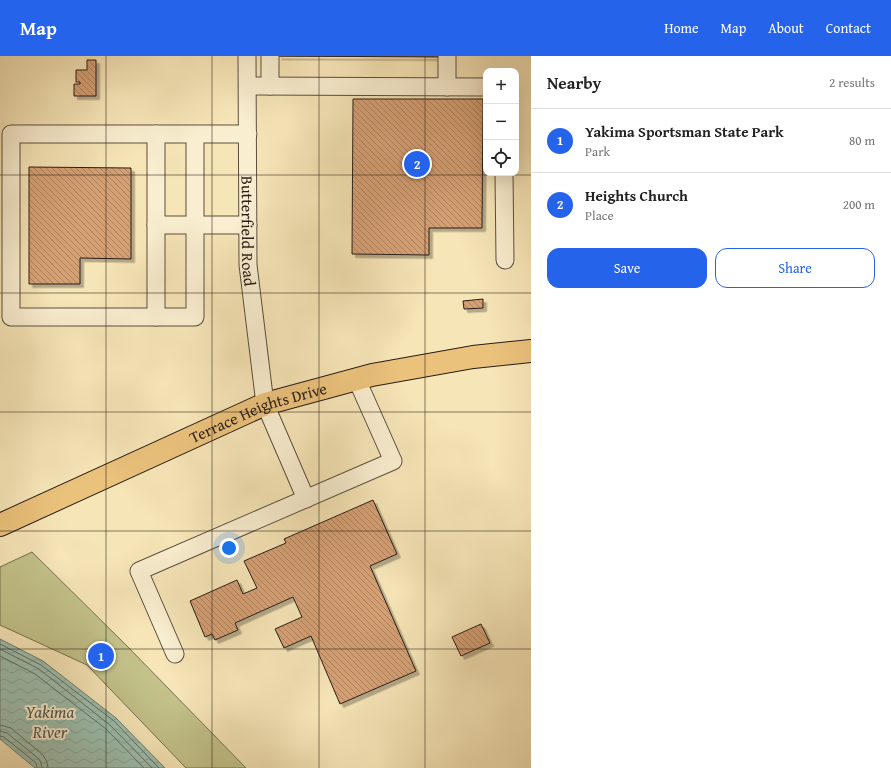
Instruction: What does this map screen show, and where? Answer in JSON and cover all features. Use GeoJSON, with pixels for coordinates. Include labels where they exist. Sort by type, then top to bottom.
{"type":"FeatureCollection","features":[{"type":"Feature","properties":{"kind":"main road","name":"Terrace Heights Drive"},"geometry":{"type":"LineString","coordinates":[[0,525],[264,404],[372,375],[472,357],[531,351]]}},
{"type":"Feature","properties":{"kind":"street","name":"Butterfield Road"},"geometry":{"type":"LineString","coordinates":[[248,56],[248,265],[264,404],[306,499]]}},
{"type":"Feature","properties":{"kind":"street"},"geometry":{"type":"LineString","coordinates":[[270,56],[270,86]]}},
{"type":"Feature","properties":{"kind":"street"},"geometry":{"type":"LineString","coordinates":[[447,56],[447,87]]}},
{"type":"Feature","properties":{"kind":"street"},"geometry":{"type":"LineString","coordinates":[[248,86],[483,87]]}},
{"type":"Feature","properties":{"kind":"street"},"geometry":{"type":"LineString","coordinates":[[195,134],[195,317],[11,317],[11,134],[195,134],[248,134]]}},
{"type":"Feature","properties":{"kind":"street"},"geometry":{"type":"LineString","coordinates":[[156,134],[156,317]]}},
{"type":"Feature","properties":{"kind":"street"},"geometry":{"type":"LineString","coordinates":[[504,176],[505,260]]}},
{"type":"Feature","properties":{"kind":"street"},"geometry":{"type":"LineString","coordinates":[[156,225],[248,225]]}},
{"type":"Feature","properties":{"kind":"street"},"geometry":{"type":"LineString","coordinates":[[175,654],[139,572],[393,461],[357,380]]}},
{"type":"Feature","properties":{"kind":"shaded area"},"geometry":{"type":"Polygon","coordinates":[[[32,552],[127,646],[246,768],[186,768],[87,665],[0,625],[0,567],[32,552]]]}},
{"type":"Feature","properties":{"kind":"water","name":"Yakima River"},"geometry":{"type":"Polygon","coordinates":[[[0,639],[43,661],[116,718],[165,768],[35,768],[0,739],[0,639]]]}},
{"type":"Feature","properties":{"kind":"building"},"geometry":{"type":"Polygon","coordinates":[[[278,56],[438,56],[438,57],[278,56]]]}},
{"type":"Feature","properties":{"kind":"building"},"geometry":{"type":"Polygon","coordinates":[[[87,60],[96,60],[96,96],[74,96],[74,84],[80,84],[80,82],[76,82],[76,70],[87,70],[87,60]]]}},
{"type":"Feature","properties":{"kind":"building"},"geometry":{"type":"Polygon","coordinates":[[[353,99],[483,99],[482,228],[429,228],[429,255],[352,254],[353,99]]]}},
{"type":"Feature","properties":{"kind":"building"},"geometry":{"type":"Polygon","coordinates":[[[29,167],[131,168],[131,259],[80,258],[80,284],[29,284],[29,167]]]}},
{"type":"Feature","properties":{"kind":"building"},"geometry":{"type":"Polygon","coordinates":[[[483,299],[483,308],[464,309],[463,301],[483,299]]]}},
{"type":"Feature","properties":{"kind":"building"},"geometry":{"type":"Polygon","coordinates":[[[373,500],[397,554],[370,566],[416,671],[340,704],[311,636],[284,648],[275,629],[302,617],[293,597],[235,623],[238,630],[215,640],[212,634],[205,637],[190,601],[237,580],[243,594],[257,588],[244,561],[286,543],[284,539],[373,500]]]}},
{"type":"Feature","properties":{"kind":"building"},"geometry":{"type":"Polygon","coordinates":[[[481,624],[490,643],[461,656],[452,637],[481,624]]]}},
{"type":"Feature","properties":{"kind":"place","name":"Heights Church"},"geometry":{"type":"Point","coordinates":[417,164]}},
{"type":"Feature","properties":{"kind":"place","name":"Yakima Sportsman State Park"},"geometry":{"type":"Point","coordinates":[101,656]}}]}
